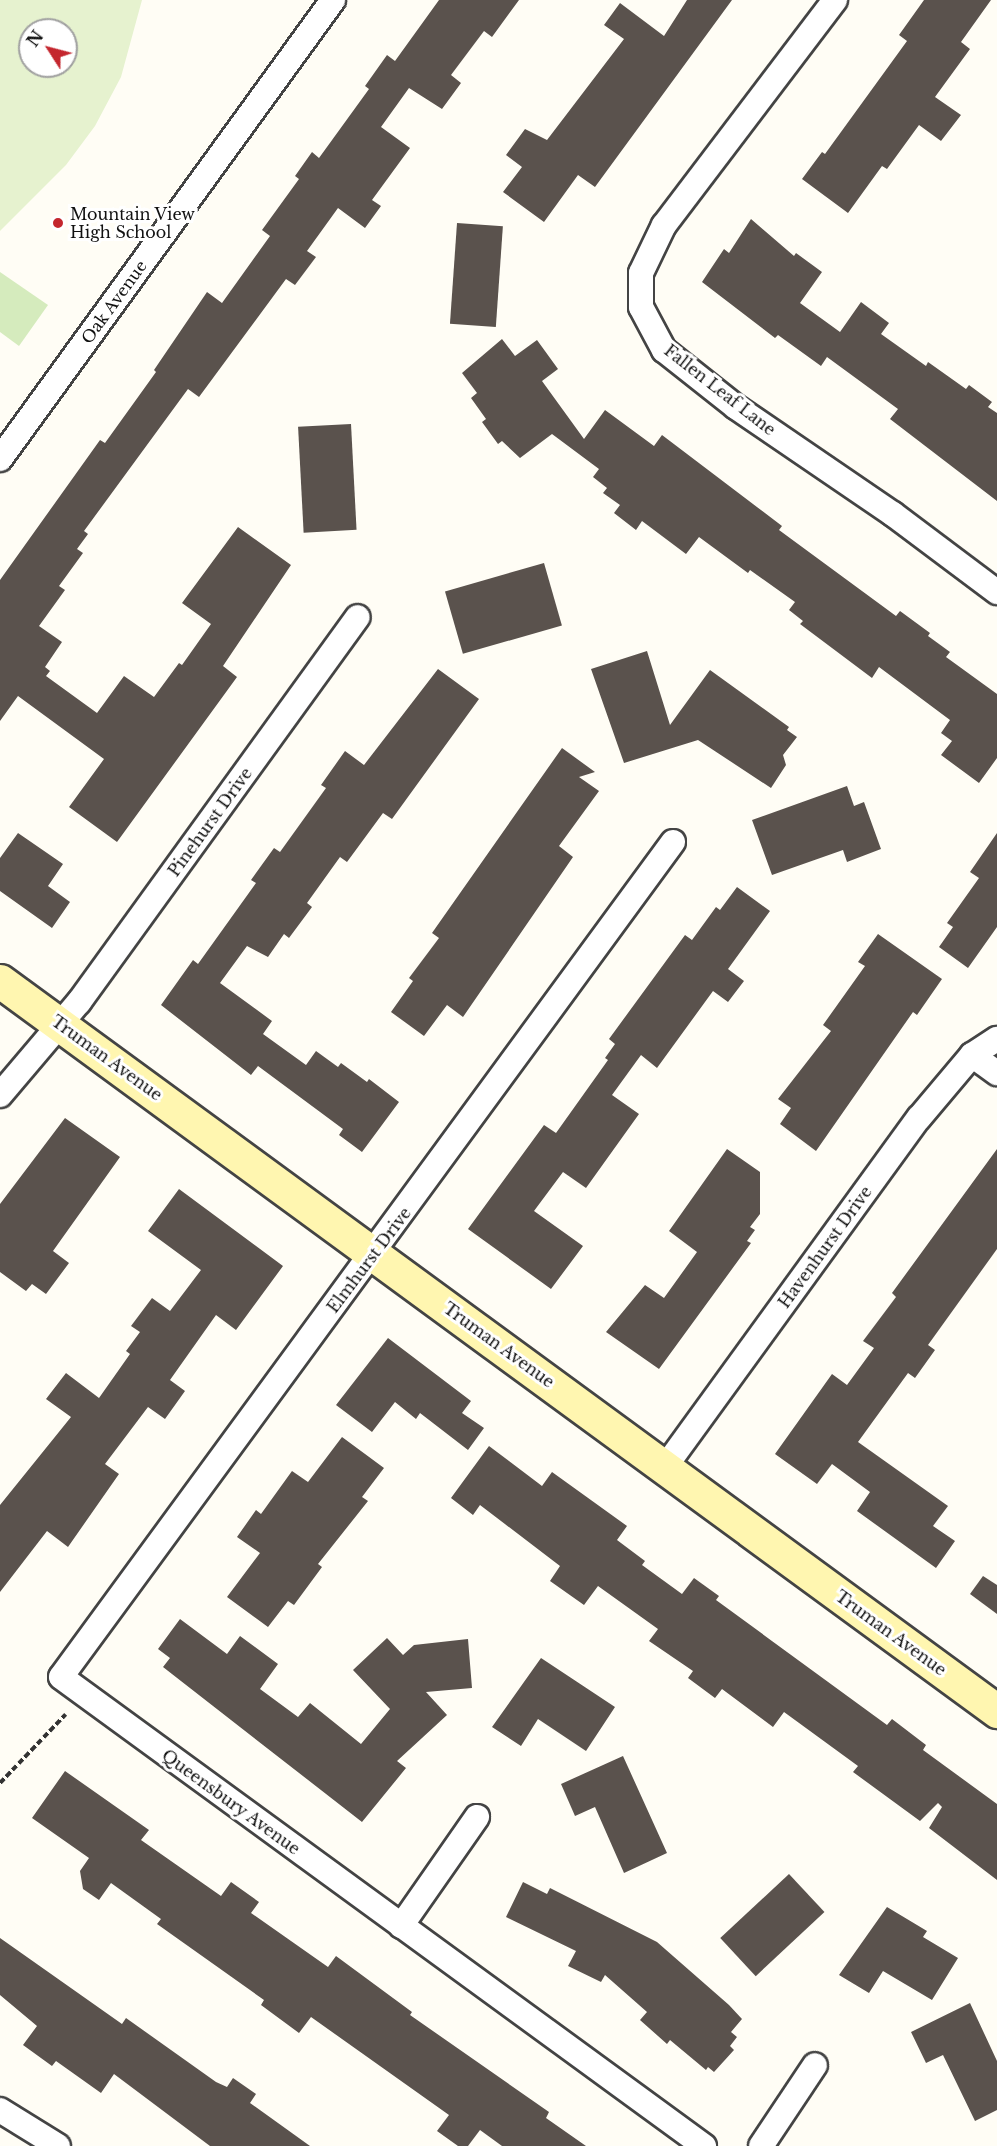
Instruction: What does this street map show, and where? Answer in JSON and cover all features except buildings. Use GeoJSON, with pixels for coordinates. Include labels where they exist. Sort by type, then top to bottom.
{"type":"FeatureCollection","features":[{"type":"Feature","properties":{"kind":"street","name":"Oak Avenue"},"geometry":{"type":"LineString","coordinates":[[0,459],[333,0]]}},
{"type":"Feature","properties":{"kind":"street","name":"Fallen Leaf Lane"},"geometry":{"type":"LineString","coordinates":[[835,0],[664,225],[641,273],[642,307],[664,350],[736,407],[893,514],[997,592]]}},
{"type":"Feature","properties":{"kind":"street","name":"Pinehurst Drive"},"geometry":{"type":"LineString","coordinates":[[0,1095],[59,1024],[358,617]]}},
{"type":"Feature","properties":{"kind":"street","name":"Elmhurst Drive"},"geometry":{"type":"LineString","coordinates":[[61,1677],[375,1253],[673,842]]}},
{"type":"Feature","properties":{"kind":"street","name":"Truman Avenue"},"geometry":{"type":"LineString","coordinates":[[0,981],[375,1253],[997,1711]]}},
{"type":"Feature","properties":{"kind":"street","name":"Havenhurst Drive"},"geometry":{"type":"LineString","coordinates":[[665,1467],[919,1118],[972,1055],[997,1039]]}},
{"type":"Feature","properties":{"kind":"street"},"geometry":{"type":"LineString","coordinates":[[972,1055],[997,1073]]}},
{"type":"Feature","properties":{"kind":"street","name":"Queensbury Avenue"},"geometry":{"type":"LineString","coordinates":[[61,1677],[704,2146]]}},
{"type":"Feature","properties":{"kind":"street"},"geometry":{"type":"LineString","coordinates":[[401,1926],[477,1817]]}},
{"type":"Feature","properties":{"kind":"street"},"geometry":{"type":"LineString","coordinates":[[761,2146],[815,2065]]}},
{"type":"Feature","properties":{"kind":"street"},"geometry":{"type":"LineString","coordinates":[[0,2110],[58,2146]]}},
{"type":"Feature","properties":{"kind":"path"},"geometry":{"type":"LineString","coordinates":[[0,1783],[85,1694]]}},
{"type":"Feature","properties":{"kind":"green space"},"geometry":{"type":"Polygon","coordinates":[[[0,0],[142,0],[121,77],[95,126],[66,165],[0,231],[0,0]]]}},
{"type":"Feature","properties":{"kind":"green space"},"geometry":{"type":"Polygon","coordinates":[[[0,272],[48,305],[19,346],[0,332],[0,272]]]}},
{"type":"Feature","properties":{"kind":"place","name":"Mountain View High School"},"geometry":{"type":"Point","coordinates":[58,223]}}]}
